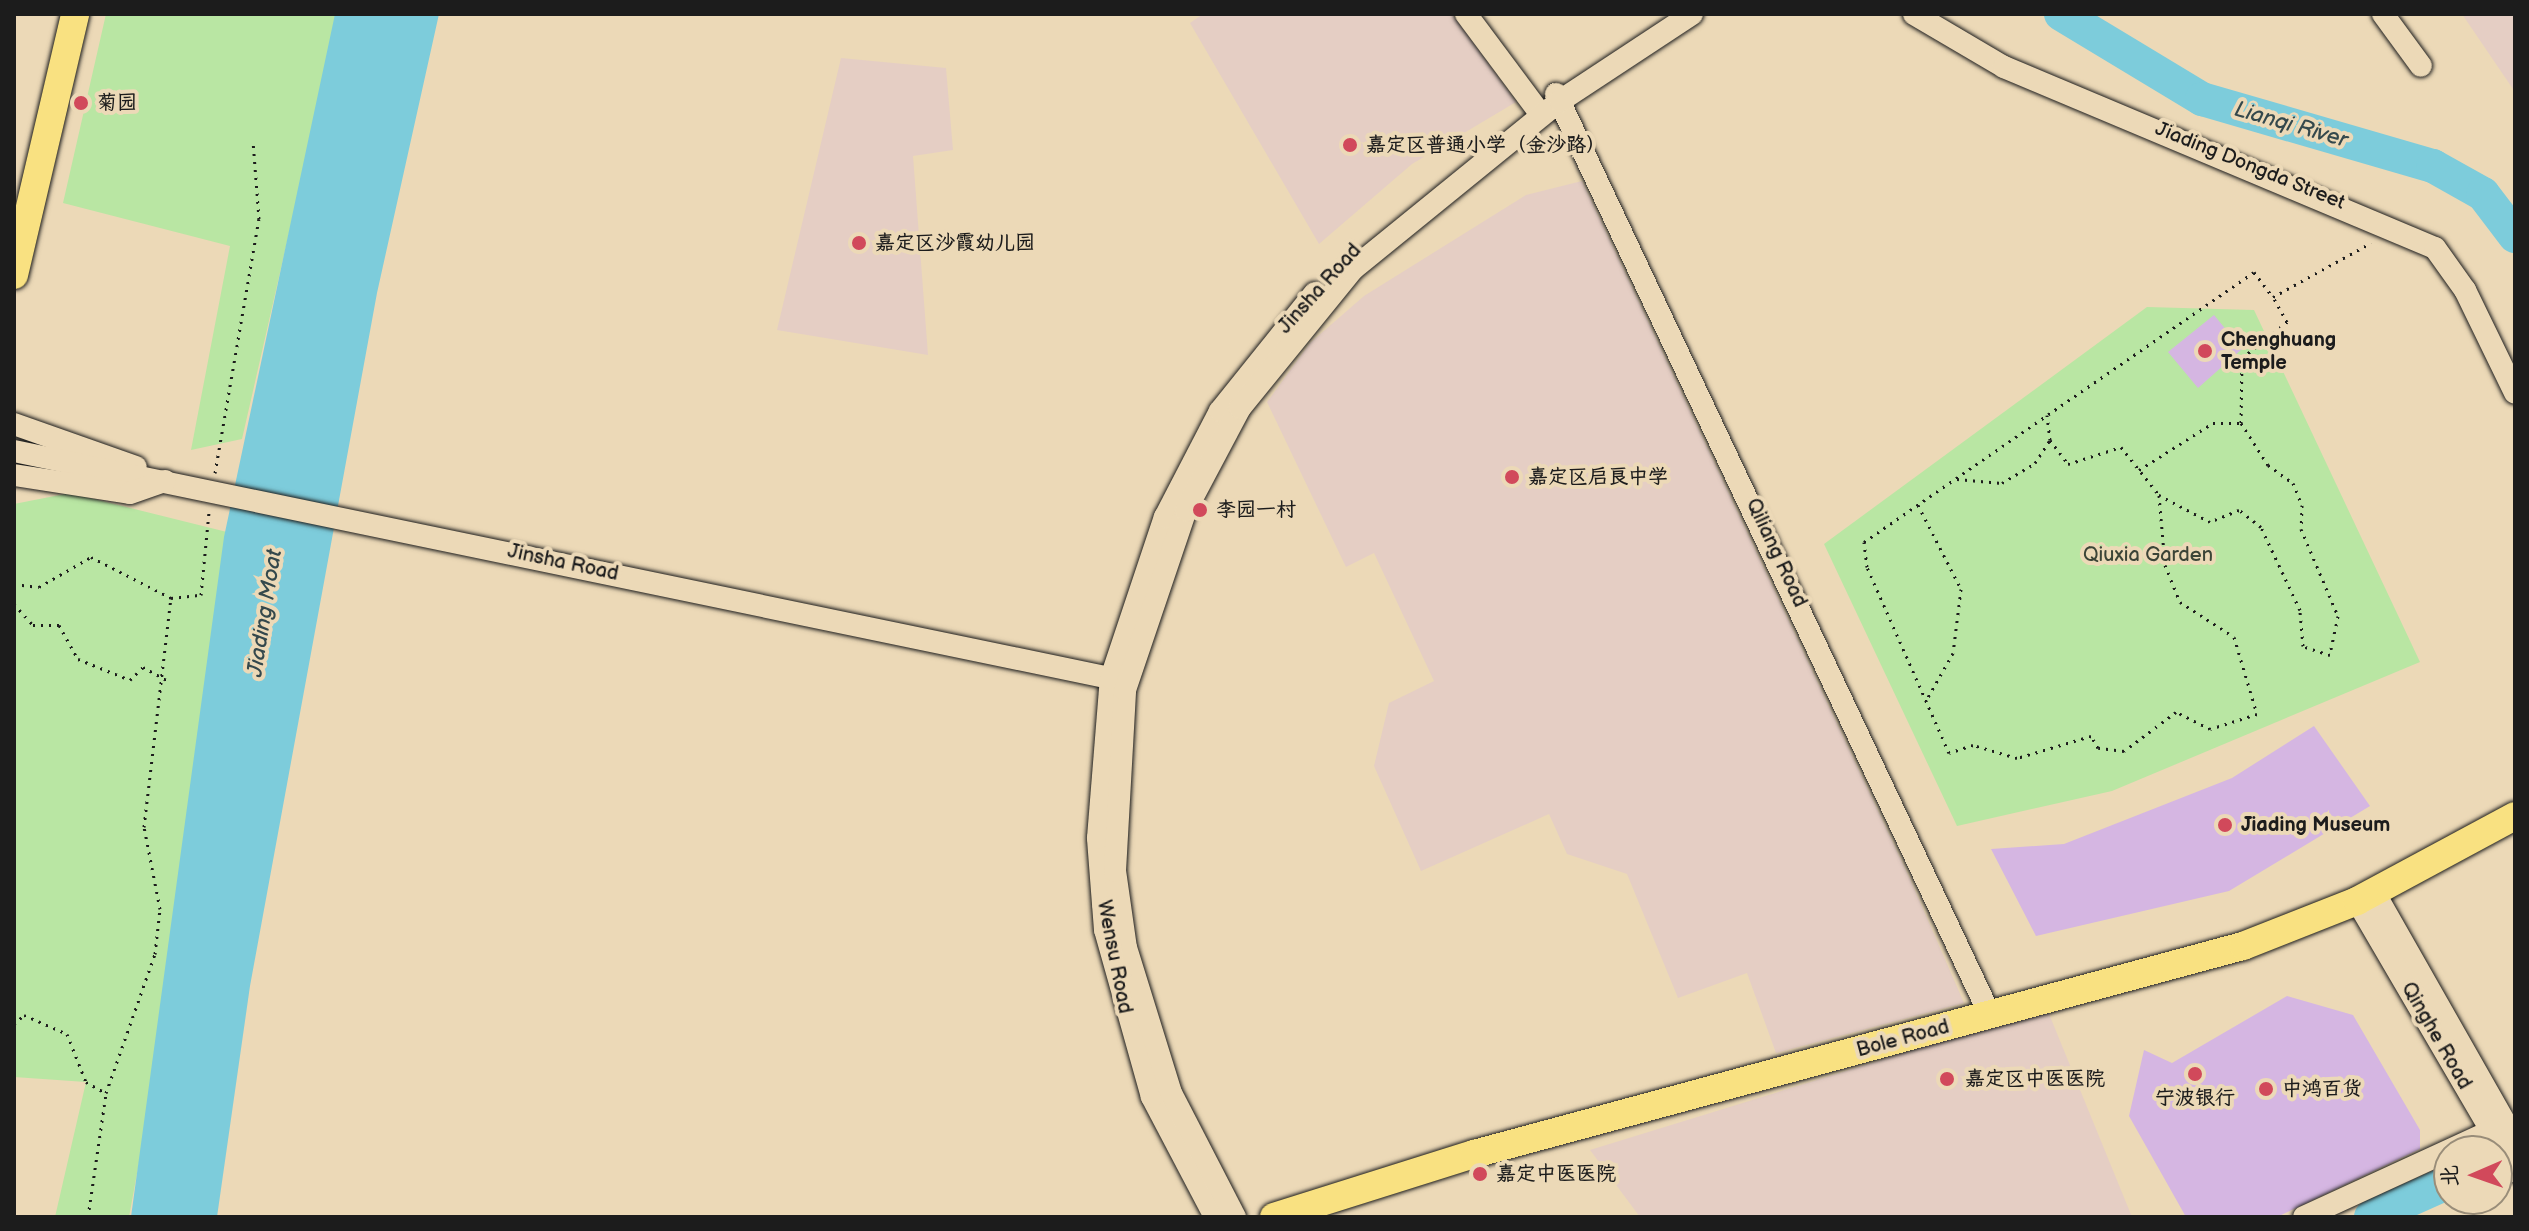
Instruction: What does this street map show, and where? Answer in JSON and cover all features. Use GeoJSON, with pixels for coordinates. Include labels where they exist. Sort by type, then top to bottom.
{"type":"FeatureCollection","features":[{"type":"Feature","properties":{"kind":"main road"},"geometry":{"type":"LineString","coordinates":[[14,200],[59,14]]}},
{"type":"Feature","properties":{"kind":"main road"},"geometry":{"type":"LineString","coordinates":[[14,275],[75,14]]}},
{"type":"Feature","properties":{"kind":"main road","name":"Bole Road"},"geometry":{"type":"LineString","coordinates":[[1274,1217],[1474,1154],[2243,946],[2365,896],[2515,816]]}},
{"type":"Feature","properties":{"kind":"street"},"geometry":{"type":"LineString","coordinates":[[1466,14],[1536,108]]}},
{"type":"Feature","properties":{"kind":"street","name":"Jinsha Road"},"geometry":{"type":"LineString","coordinates":[[14,451],[343,516],[1119,680],[1165,517],[1220,411],[1364,240],[1536,108],[1558,98],[1670,14]]}},
{"type":"Feature","properties":{"kind":"street"},"geometry":{"type":"LineString","coordinates":[[1235,1217],[1171,1093],[1126,948],[1115,871],[1119,680],[1186,510],[1240,408],[1353,269],[1558,98],[1692,14]]}},
{"type":"Feature","properties":{"kind":"street","name":"Jiading Dongda Street"},"geometry":{"type":"LineString","coordinates":[[1914,14],[2004,67],[2399,227],[2447,264],[2515,393]]}},
{"type":"Feature","properties":{"kind":"street"},"geometry":{"type":"LineString","coordinates":[[2383,14],[2421,66]]}},
{"type":"Feature","properties":{"kind":"street","name":"Qiliang Road"},"geometry":{"type":"LineString","coordinates":[[1558,98],[1990,1015]]}},
{"type":"Feature","properties":{"kind":"street"},"geometry":{"type":"LineString","coordinates":[[14,424],[165,481]]}},
{"type":"Feature","properties":{"kind":"street"},"geometry":{"type":"LineString","coordinates":[[14,475],[130,493],[165,481]]}},
{"type":"Feature","properties":{"kind":"street","name":"Wensu Road"},"geometry":{"type":"LineString","coordinates":[[1119,680],[1098,838],[1105,930],[1152,1097],[1215,1217]]}},
{"type":"Feature","properties":{"kind":"street","name":"Qinghe Road"},"geometry":{"type":"LineString","coordinates":[[2365,896],[2507,1134],[2515,1171]]}},
{"type":"Feature","properties":{"kind":"street"},"geometry":{"type":"LineString","coordinates":[[2304,1217],[2507,1134]]}},
{"type":"Feature","properties":{"kind":"path"},"geometry":{"type":"LineString","coordinates":[[14,584],[39,587],[91,557],[171,598],[201,595],[259,219],[253,141]]}},
{"type":"Feature","properties":{"kind":"path"},"geometry":{"type":"LineString","coordinates":[[2273,297],[2399,227]]}},
{"type":"Feature","properties":{"kind":"path"},"geometry":{"type":"LineString","coordinates":[[2047,415],[2050,440],[2068,464],[2121,447],[2159,495],[2210,522],[2239,510],[2261,527],[2300,610],[2303,646],[2330,655],[2338,616],[2301,529],[2302,505],[2293,483],[2268,465],[2241,423],[2242,358],[2287,322],[2254,272],[2047,415],[1956,479],[1864,542],[1867,567],[1949,753],[1973,745],[2017,758],[2091,736],[2098,748],[2124,751],[2176,712],[2210,729],[2257,714],[2234,637],[2180,602],[2165,565],[2159,495]]}},
{"type":"Feature","properties":{"kind":"path"},"geometry":{"type":"LineString","coordinates":[[2139,470],[2213,423],[2241,423]]}},
{"type":"Feature","properties":{"kind":"path"},"geometry":{"type":"LineString","coordinates":[[1956,479],[2002,483],[2035,463],[2050,440]]}},
{"type":"Feature","properties":{"kind":"path"},"geometry":{"type":"LineString","coordinates":[[1918,505],[1961,589],[1953,653],[1926,701]]}},
{"type":"Feature","properties":{"kind":"path"},"geometry":{"type":"LineString","coordinates":[[88,1217],[106,1093],[155,954],[160,909],[144,827],[165,679],[171,598]]}},
{"type":"Feature","properties":{"kind":"path"},"geometry":{"type":"LineString","coordinates":[[14,604],[33,625],[59,625],[78,659],[130,680],[143,667],[170,682]]}},
{"type":"Feature","properties":{"kind":"path"},"geometry":{"type":"LineString","coordinates":[[14,1024],[24,1015],[67,1034],[86,1082],[106,1093]]}},
{"type":"Feature","properties":{"kind":"shaded area","name":"嘉定区普通小学（金沙路）"},"geometry":{"type":"Polygon","coordinates":[[[1203,14],[1452,14],[1516,102],[1412,164],[1319,244],[1190,23],[1203,14]]]}},
{"type":"Feature","properties":{"kind":"shaded area"},"geometry":{"type":"Polygon","coordinates":[[[2462,14],[2515,14],[2515,92],[2462,14]]]}},
{"type":"Feature","properties":{"kind":"shaded area","name":"嘉定区沙霞幼儿园"},"geometry":{"type":"Polygon","coordinates":[[[841,58],[946,68],[953,150],[913,156],[928,355],[777,330],[841,58]]]}},
{"type":"Feature","properties":{"kind":"shaded area","name":"嘉定区启良中学"},"geometry":{"type":"Polygon","coordinates":[[[1582,181],[1910,879],[1964,1003],[1776,1053],[1747,973],[1678,998],[1627,874],[1567,854],[1549,814],[1421,871],[1374,766],[1389,703],[1434,681],[1374,553],[1346,567],[1267,402],[1310,343],[1364,296],[1526,195],[1582,181]]]}},
{"type":"Feature","properties":{"kind":"shaded area","name":"嘉定区中医医院"},"geometry":{"type":"Polygon","coordinates":[[[2047,1009],[2132,1217],[1640,1217],[1590,1150],[2047,1009]]]}},
{"type":"Feature","properties":{"kind":"green space"},"geometry":{"type":"Polygon","coordinates":[[[106,14],[339,14],[242,439],[191,450],[230,246],[63,203],[106,14]]]}},
{"type":"Feature","properties":{"kind":"green space","name":"Qiuxia Garden"},"geometry":{"type":"Polygon","coordinates":[[[2147,307],[2254,310],[2420,662],[2112,791],[1957,826],[1824,544],[2147,307]]]}},
{"type":"Feature","properties":{"kind":"green space"},"geometry":{"type":"Polygon","coordinates":[[[70,493],[231,533],[179,945],[129,1217],[55,1217],[86,1082],[14,1077],[14,504],[70,493]]]}},
{"type":"Feature","properties":{"kind":"water","name":"Jiading Moat"},"geometry":{"type":"Polygon","coordinates":[[[335,14],[439,14],[377,293],[250,986],[217,1217],[131,1217],[224,537],[335,14]]]}},
{"type":"Feature","properties":{"kind":"building","name":"Chenghuang Temple"},"geometry":{"type":"Polygon","coordinates":[[[2214,315],[2242,349],[2198,388],[2168,352],[2214,315]]]}},
{"type":"Feature","properties":{"kind":"building","name":"Jiading Museum"},"geometry":{"type":"Polygon","coordinates":[[[2314,726],[2370,806],[2229,891],[2036,936],[1991,849],[2064,844],[2232,778],[2314,726]]]}},
{"type":"Feature","properties":{"kind":"building","name":"中鸿百货"},"geometry":{"type":"Polygon","coordinates":[[[2287,996],[2353,1015],[2420,1130],[2420,1149],[2277,1217],[2186,1217],[2129,1116],[2144,1050],[2172,1063],[2287,996]]]}},
{"type":"Feature","properties":{"kind":"waterway","name":"Lianqi River"},"geometry":{"type":"LineString","coordinates":[[2061,14],[2202,99],[2433,166],[2483,194],[2515,236]]}},
{"type":"Feature","properties":{"kind":"waterway"},"geometry":{"type":"LineString","coordinates":[[2371,1217],[2433,1189]]}},
{"type":"Feature","properties":{"kind":"place","name":"菊园"},"geometry":{"type":"Point","coordinates":[81,103]}},
{"type":"Feature","properties":{"kind":"place","name":"嘉定区普通小学（金沙路）"},"geometry":{"type":"Point","coordinates":[1350,145]}},
{"type":"Feature","properties":{"kind":"place","name":"嘉定区沙霞幼儿园"},"geometry":{"type":"Point","coordinates":[859,243]}},
{"type":"Feature","properties":{"kind":"place","name":"Chenghuang Temple"},"geometry":{"type":"Point","coordinates":[2205,351]}},
{"type":"Feature","properties":{"kind":"place","name":"嘉定区启良中学"},"geometry":{"type":"Point","coordinates":[1512,477]}},
{"type":"Feature","properties":{"kind":"place","name":"李园一村"},"geometry":{"type":"Point","coordinates":[1200,510]}},
{"type":"Feature","properties":{"kind":"place","name":"Jiading Museum"},"geometry":{"type":"Point","coordinates":[2225,825]}},
{"type":"Feature","properties":{"kind":"place","name":"宁波银行"},"geometry":{"type":"Point","coordinates":[2195,1074]}},
{"type":"Feature","properties":{"kind":"place","name":"嘉定区中医医院"},"geometry":{"type":"Point","coordinates":[1947,1079]}},
{"type":"Feature","properties":{"kind":"place","name":"中鸿百货"},"geometry":{"type":"Point","coordinates":[2266,1089]}},
{"type":"Feature","properties":{"kind":"place","name":"嘉定中医医院"},"geometry":{"type":"Point","coordinates":[1480,1174]}}]}
